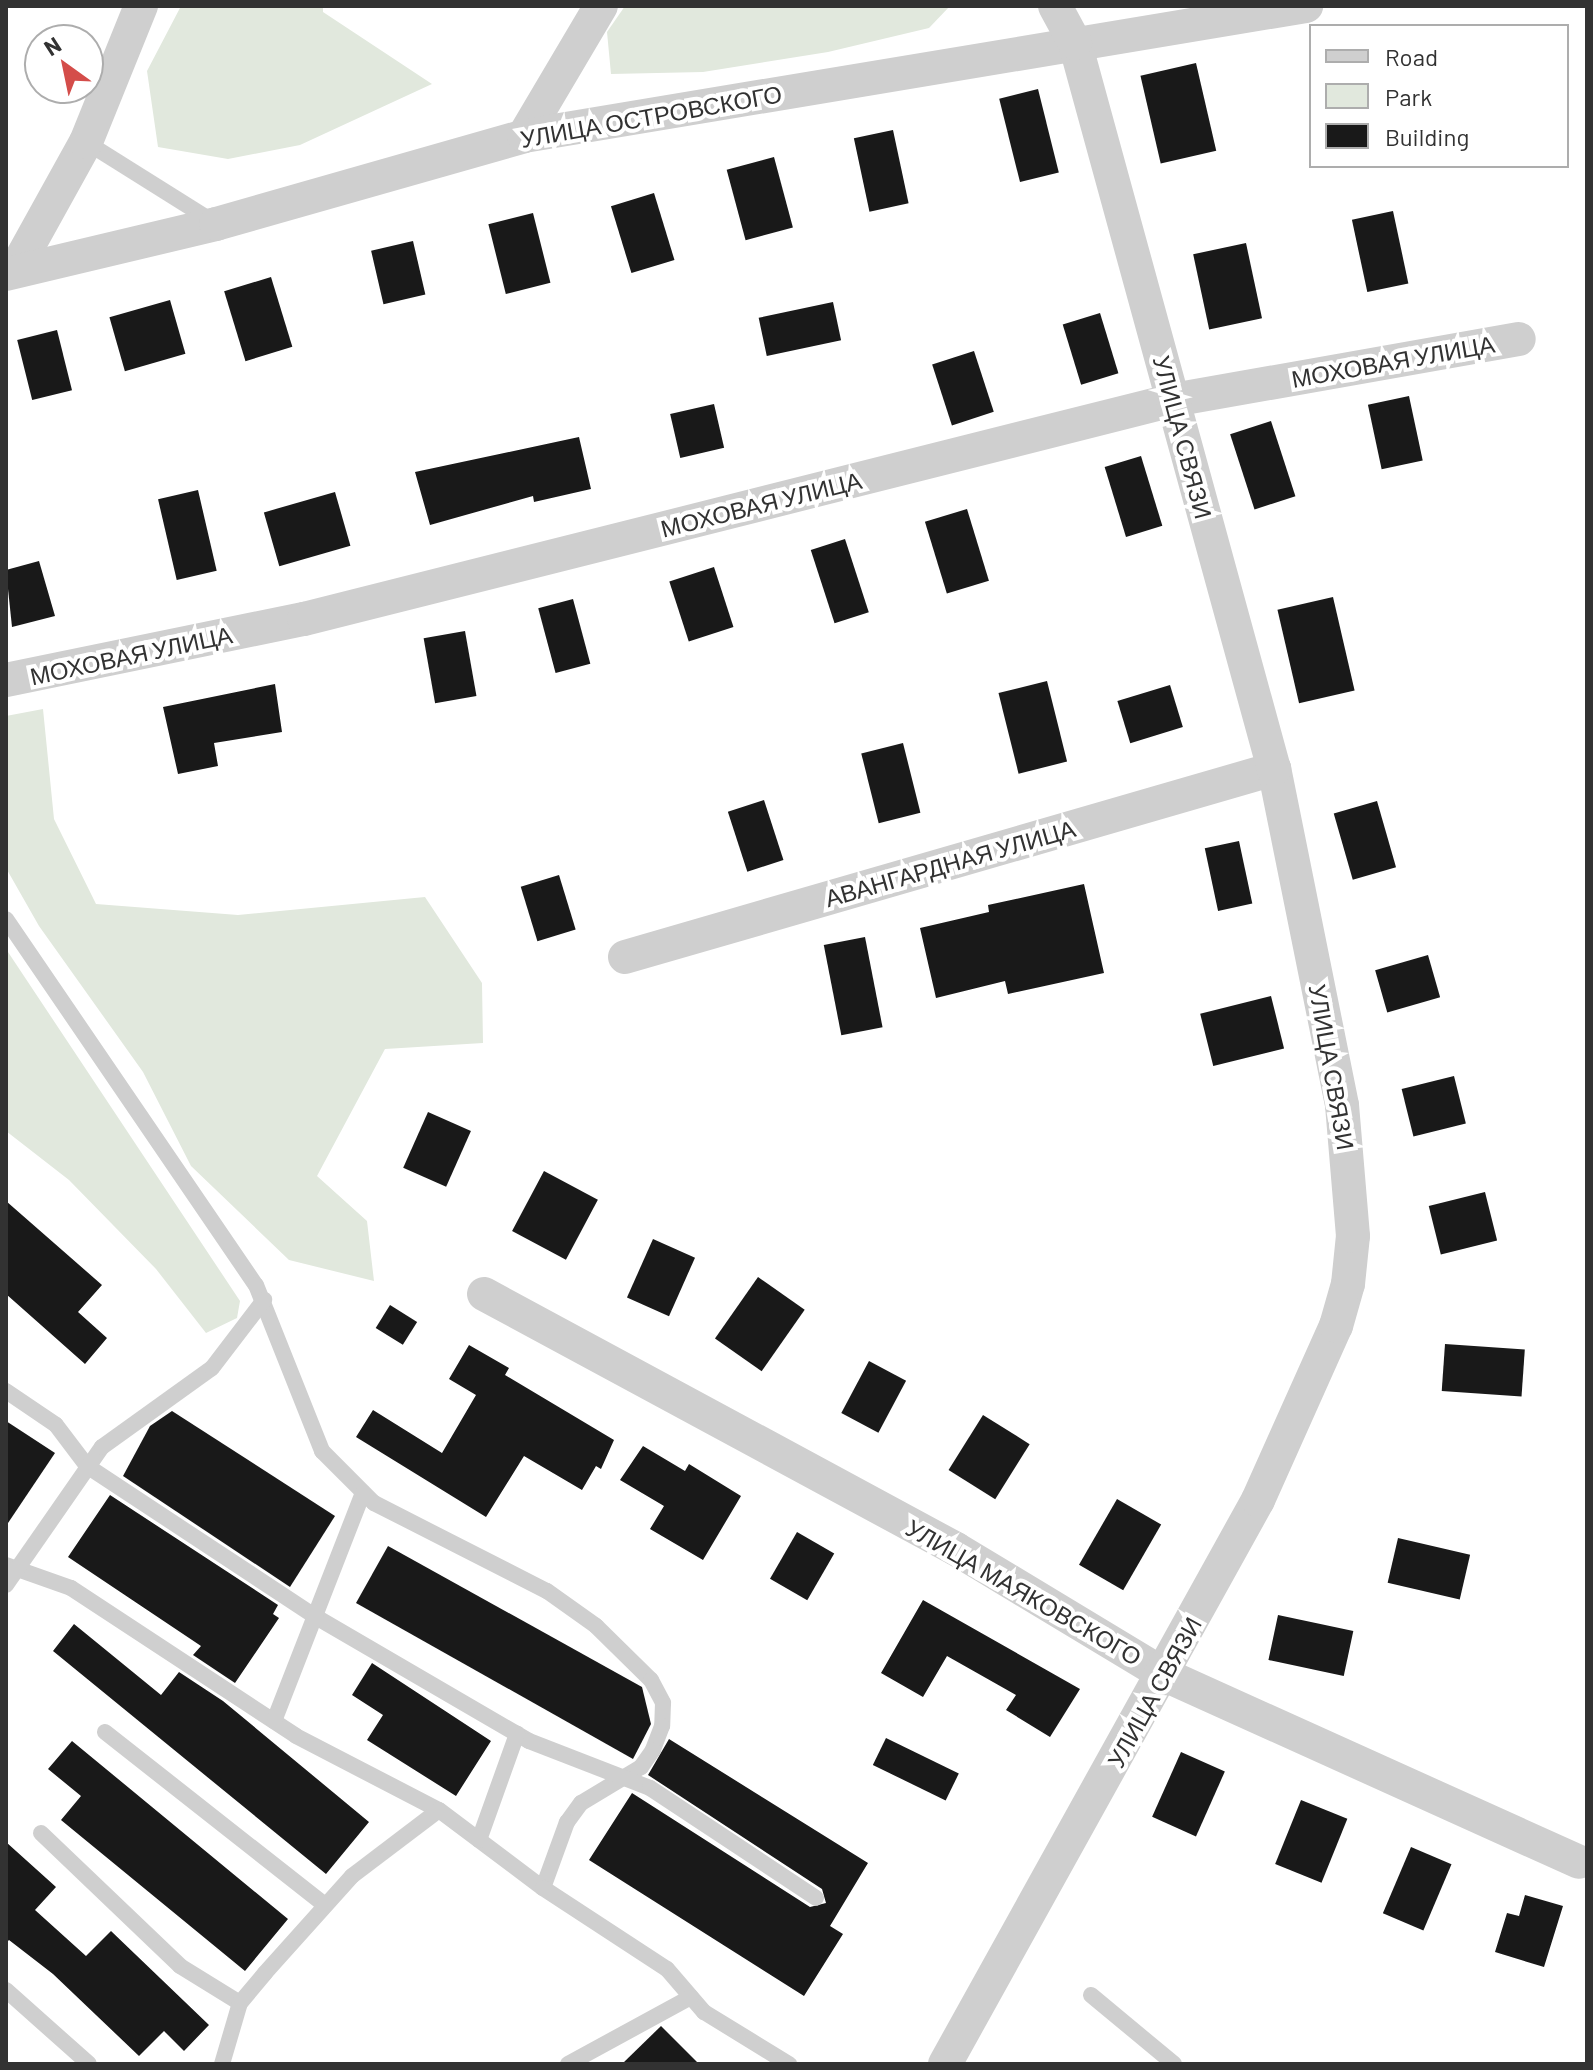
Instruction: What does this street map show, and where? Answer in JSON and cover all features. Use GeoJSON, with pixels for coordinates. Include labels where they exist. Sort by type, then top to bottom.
{"type":"FeatureCollection","features":[{"type":"Feature","properties":{"kind":"street"},"geometry":{"type":"LineString","coordinates":[[10,272],[86,142],[141,6]]}},
{"type":"Feature","properties":{"kind":"street"},"geometry":{"type":"LineString","coordinates":[[524,136],[601,6]]}},
{"type":"Feature","properties":{"kind":"street","name":"УЛИЦА СВЯЗИ"},"geometry":{"type":"LineString","coordinates":[[945,2064],[1165,1675],[1258,1500],[1336,1326],[1348,1284],[1351,1184],[1342,1105],[1274,769],[1075,43],[1055,6]]}},
{"type":"Feature","properties":{"kind":"street","name":"УЛИЦА ОСТРОВСКОГО"},"geometry":{"type":"LineString","coordinates":[[10,272],[216,224],[524,136],[1306,6]]}},
{"type":"Feature","properties":{"kind":"street","name":"МОХОВАЯ УЛИЦА"},"geometry":{"type":"LineString","coordinates":[[6,680],[304,619],[1173,400],[1519,339]]}},
{"type":"Feature","properties":{"kind":"street","name":"АВАНГАРДНАЯ УЛИЦА"},"geometry":{"type":"LineString","coordinates":[[625,957],[1274,769]]}},
{"type":"Feature","properties":{"kind":"street","name":"УЛИЦА МАЯКОВСКОГО"},"geometry":{"type":"LineString","coordinates":[[484,1294],[956,1549],[1165,1675],[1579,1862]]}},
{"type":"Feature","properties":{"kind":"lane"},"geometry":{"type":"LineString","coordinates":[[86,142],[216,224]]}},
{"type":"Feature","properties":{"kind":"lane"},"geometry":{"type":"LineString","coordinates":[[6,919],[264,1300],[313,1435],[363,1493],[547,1591],[596,1626],[651,1680],[663,1703],[662,1726],[641,1767],[623,1779],[602,1787],[574,1812],[543,1888]]}},
{"type":"Feature","properties":{"kind":"lane"},"geometry":{"type":"LineString","coordinates":[[6,1585],[11,1567],[87,1466],[119,1432],[212,1368],[264,1300]]}},
{"type":"Feature","properties":{"kind":"lane"},"geometry":{"type":"LineString","coordinates":[[6,1391],[56,1425],[87,1466],[316,1617],[517,1734],[650,1788],[816,1898]]}},
{"type":"Feature","properties":{"kind":"lane"},"geometry":{"type":"LineString","coordinates":[[274,1721],[363,1493]]}},
{"type":"Feature","properties":{"kind":"lane"},"geometry":{"type":"LineString","coordinates":[[11,1567],[71,1588],[274,1721],[439,1810],[543,1888],[667,1969],[704,2012],[789,2064]]}},
{"type":"Feature","properties":{"kind":"lane"},"geometry":{"type":"LineString","coordinates":[[105,1732],[325,1905]]}},
{"type":"Feature","properties":{"kind":"lane"},"geometry":{"type":"LineString","coordinates":[[479,1840],[517,1734]]}},
{"type":"Feature","properties":{"kind":"lane"},"geometry":{"type":"LineString","coordinates":[[222,2064],[240,2003],[352,1876],[439,1810]]}},
{"type":"Feature","properties":{"kind":"lane"},"geometry":{"type":"LineString","coordinates":[[41,1833],[180,1966],[240,2003]]}},
{"type":"Feature","properties":{"kind":"lane"},"geometry":{"type":"LineString","coordinates":[[6,1990],[89,2064]]}},
{"type":"Feature","properties":{"kind":"lane"},"geometry":{"type":"LineString","coordinates":[[1091,1995],[1174,2064]]}},
{"type":"Feature","properties":{"kind":"lane"},"geometry":{"type":"LineString","coordinates":[[568,2064],[691,1997]]}},
{"type":"Feature","properties":{"kind":"green space"},"geometry":{"type":"Polygon","coordinates":[[[181,6],[323,6],[323,12],[432,84],[300,145],[228,159],[158,147],[147,71],[181,6]]]}},
{"type":"Feature","properties":{"kind":"green space"},"geometry":{"type":"Polygon","coordinates":[[[625,6],[950,6],[929,28],[828,52],[703,72],[611,74],[607,32],[625,6]]]}},
{"type":"Feature","properties":{"kind":"green space"},"geometry":{"type":"Polygon","coordinates":[[[43,709],[54,819],[96,904],[238,915],[425,897],[482,983],[483,1043],[385,1049],[317,1176],[367,1221],[374,1281],[289,1260],[191,1166],[143,1072],[39,926],[6,868],[6,716],[43,709]]]}},
{"type":"Feature","properties":{"kind":"green space"},"geometry":{"type":"Polygon","coordinates":[[[6,949],[240,1301],[237,1318],[206,1333],[156,1269],[69,1180],[6,1131],[6,949]]]}},
{"type":"Feature","properties":{"kind":"building"},"geometry":{"type":"Polygon","coordinates":[[[1196,63],[1216,151],[1161,164],[1140,76],[1196,63]]]}},
{"type":"Feature","properties":{"kind":"building"},"geometry":{"type":"Polygon","coordinates":[[[1038,89],[1059,172],[1020,182],[999,99],[1038,89]]]}},
{"type":"Feature","properties":{"kind":"building"},"geometry":{"type":"Polygon","coordinates":[[[893,130],[909,203],[869,212],[854,138],[893,130]]]}},
{"type":"Feature","properties":{"kind":"building"},"geometry":{"type":"Polygon","coordinates":[[[774,157],[793,228],[746,240],[727,170],[774,157]]]}},
{"type":"Feature","properties":{"kind":"building"},"geometry":{"type":"Polygon","coordinates":[[[654,193],[674,260],[631,273],[611,206],[654,193]]]}},
{"type":"Feature","properties":{"kind":"building"},"geometry":{"type":"Polygon","coordinates":[[[1393,211],[1408,283],[1367,292],[1352,220],[1393,211]]]}},
{"type":"Feature","properties":{"kind":"building"},"geometry":{"type":"Polygon","coordinates":[[[533,213],[550,283],[506,294],[488,224],[533,213]]]}},
{"type":"Feature","properties":{"kind":"building"},"geometry":{"type":"Polygon","coordinates":[[[413,241],[425,295],[383,304],[371,251],[413,241]]]}},
{"type":"Feature","properties":{"kind":"building"},"geometry":{"type":"Polygon","coordinates":[[[1246,243],[1262,318],[1209,330],[1193,254],[1246,243]]]}},
{"type":"Feature","properties":{"kind":"building"},"geometry":{"type":"Polygon","coordinates":[[[271,277],[292,347],[245,361],[224,291],[271,277]]]}},
{"type":"Feature","properties":{"kind":"building"},"geometry":{"type":"Polygon","coordinates":[[[170,300],[185,354],[125,371],[109,317],[170,300]]]}},
{"type":"Feature","properties":{"kind":"building"},"geometry":{"type":"Polygon","coordinates":[[[833,302],[841,340],[767,356],[759,318],[833,302]]]}},
{"type":"Feature","properties":{"kind":"building"},"geometry":{"type":"Polygon","coordinates":[[[1100,313],[1118,373],[1081,385],[1063,324],[1100,313]]]}},
{"type":"Feature","properties":{"kind":"building"},"geometry":{"type":"Polygon","coordinates":[[[57,330],[72,390],[32,400],[17,340],[57,330]]]}},
{"type":"Feature","properties":{"kind":"building"},"geometry":{"type":"Polygon","coordinates":[[[974,351],[994,412],[952,425],[932,365],[974,351]]]}},
{"type":"Feature","properties":{"kind":"building"},"geometry":{"type":"Polygon","coordinates":[[[1409,396],[1423,461],[1382,469],[1368,405],[1409,396]]]}},
{"type":"Feature","properties":{"kind":"building"},"geometry":{"type":"Polygon","coordinates":[[[714,404],[724,448],[680,458],[670,414],[714,404]]]}},
{"type":"Feature","properties":{"kind":"building"},"geometry":{"type":"Polygon","coordinates":[[[1271,421],[1295,496],[1255,509],[1230,434],[1271,421]]]}},
{"type":"Feature","properties":{"kind":"building"},"geometry":{"type":"Polygon","coordinates":[[[579,437],[591,489],[534,502],[533,496],[430,525],[415,472],[579,437]]]}},
{"type":"Feature","properties":{"kind":"building"},"geometry":{"type":"Polygon","coordinates":[[[1141,456],[1162,526],[1126,537],[1105,467],[1141,456]]]}},
{"type":"Feature","properties":{"kind":"building"},"geometry":{"type":"Polygon","coordinates":[[[198,490],[217,571],[177,580],[158,499],[198,490]]]}},
{"type":"Feature","properties":{"kind":"building"},"geometry":{"type":"Polygon","coordinates":[[[335,492],[350,546],[279,566],[264,512],[335,492]]]}},
{"type":"Feature","properties":{"kind":"building"},"geometry":{"type":"Polygon","coordinates":[[[967,509],[989,581],[947,594],[925,522],[967,509]]]}},
{"type":"Feature","properties":{"kind":"building"},"geometry":{"type":"Polygon","coordinates":[[[845,539],[869,612],[835,623],[811,550],[845,539]]]}},
{"type":"Feature","properties":{"kind":"building"},"geometry":{"type":"Polygon","coordinates":[[[39,561],[55,616],[12,627],[6,570],[39,561]]]}},
{"type":"Feature","properties":{"kind":"building"},"geometry":{"type":"Polygon","coordinates":[[[714,567],[733,627],[689,641],[669,582],[714,567]]]}},
{"type":"Feature","properties":{"kind":"building"},"geometry":{"type":"Polygon","coordinates":[[[1333,597],[1355,691],[1299,703],[1277,610],[1333,597]]]}},
{"type":"Feature","properties":{"kind":"building"},"geometry":{"type":"Polygon","coordinates":[[[573,599],[590,664],[556,673],[538,608],[573,599]]]}},
{"type":"Feature","properties":{"kind":"building"},"geometry":{"type":"Polygon","coordinates":[[[465,631],[476,696],[435,703],[424,638],[465,631]]]}},
{"type":"Feature","properties":{"kind":"building"},"geometry":{"type":"Polygon","coordinates":[[[1047,681],[1067,762],[1019,774],[998,693],[1047,681]]]}},
{"type":"Feature","properties":{"kind":"building"},"geometry":{"type":"Polygon","coordinates":[[[275,684],[282,732],[214,743],[218,766],[178,774],[163,707],[275,684]]]}},
{"type":"Feature","properties":{"kind":"building"},"geometry":{"type":"Polygon","coordinates":[[[1170,685],[1183,727],[1130,743],[1117,701],[1170,685]]]}},
{"type":"Feature","properties":{"kind":"building"},"geometry":{"type":"Polygon","coordinates":[[[903,743],[920,813],[879,823],[861,753],[903,743]]]}},
{"type":"Feature","properties":{"kind":"building"},"geometry":{"type":"Polygon","coordinates":[[[764,800],[783,860],[747,872],[728,812],[764,800]]]}},
{"type":"Feature","properties":{"kind":"building"},"geometry":{"type":"Polygon","coordinates":[[[1377,801],[1396,867],[1353,880],[1334,813],[1377,801]]]}},
{"type":"Feature","properties":{"kind":"building"},"geometry":{"type":"Polygon","coordinates":[[[1239,841],[1252,904],[1218,911],[1205,848],[1239,841]]]}},
{"type":"Feature","properties":{"kind":"building"},"geometry":{"type":"Polygon","coordinates":[[[559,875],[576,930],[537,941],[521,887],[559,875]]]}},
{"type":"Feature","properties":{"kind":"building"},"geometry":{"type":"Polygon","coordinates":[[[1084,884],[1104,973],[1008,994],[1005,981],[936,998],[920,928],[989,912],[988,905],[1084,884]]]}},
{"type":"Feature","properties":{"kind":"building"},"geometry":{"type":"Polygon","coordinates":[[[865,937],[883,1027],[841,1035],[824,945],[865,937]]]}},
{"type":"Feature","properties":{"kind":"building"},"geometry":{"type":"Polygon","coordinates":[[[1428,955],[1440,997],[1387,1012],[1375,970],[1428,955]]]}},
{"type":"Feature","properties":{"kind":"building"},"geometry":{"type":"Polygon","coordinates":[[[1271,996],[1284,1048],[1213,1066],[1200,1014],[1271,996]]]}},
{"type":"Feature","properties":{"kind":"building"},"geometry":{"type":"Polygon","coordinates":[[[1454,1076],[1466,1124],[1413,1137],[1402,1089],[1454,1076]]]}},
{"type":"Feature","properties":{"kind":"building"},"geometry":{"type":"Polygon","coordinates":[[[428,1112],[471,1131],[446,1187],[403,1168],[428,1112]]]}},
{"type":"Feature","properties":{"kind":"building"},"geometry":{"type":"Polygon","coordinates":[[[544,1171],[598,1200],[566,1260],[512,1231],[544,1171]]]}},
{"type":"Feature","properties":{"kind":"building"},"geometry":{"type":"Polygon","coordinates":[[[1485,1192],[1497,1241],[1441,1255],[1429,1206],[1485,1192]]]}},
{"type":"Feature","properties":{"kind":"building"},"geometry":{"type":"Polygon","coordinates":[[[6,1201],[102,1285],[78,1312],[107,1338],[85,1364],[6,1294],[6,1201]]]}},
{"type":"Feature","properties":{"kind":"building"},"geometry":{"type":"Polygon","coordinates":[[[653,1239],[695,1258],[669,1316],[627,1297],[653,1239]]]}},
{"type":"Feature","properties":{"kind":"building"},"geometry":{"type":"Polygon","coordinates":[[[758,1277],[805,1310],[762,1371],[715,1338],[758,1277]]]}},
{"type":"Feature","properties":{"kind":"building"},"geometry":{"type":"Polygon","coordinates":[[[390,1305],[417,1322],[403,1345],[376,1328],[390,1305]]]}},
{"type":"Feature","properties":{"kind":"building"},"geometry":{"type":"Polygon","coordinates":[[[1445,1344],[1525,1350],[1522,1396],[1442,1391],[1445,1344]]]}},
{"type":"Feature","properties":{"kind":"building"},"geometry":{"type":"Polygon","coordinates":[[[469,1345],[509,1368],[505,1375],[614,1440],[601,1469],[596,1466],[582,1490],[524,1456],[486,1517],[356,1437],[373,1410],[442,1453],[476,1395],[449,1379],[469,1345]]]}},
{"type":"Feature","properties":{"kind":"building"},"geometry":{"type":"Polygon","coordinates":[[[869,1361],[906,1381],[878,1433],[841,1413],[869,1361]]]}},
{"type":"Feature","properties":{"kind":"building"},"geometry":{"type":"Polygon","coordinates":[[[172,1411],[335,1516],[290,1587],[123,1476],[150,1426],[172,1411]]]}},
{"type":"Feature","properties":{"kind":"building"},"geometry":{"type":"Polygon","coordinates":[[[983,1415],[1030,1444],[995,1499],[949,1470],[983,1415]]]}},
{"type":"Feature","properties":{"kind":"building"},"geometry":{"type":"Polygon","coordinates":[[[6,1421],[55,1453],[6,1526],[6,1421]]]}},
{"type":"Feature","properties":{"kind":"building"},"geometry":{"type":"Polygon","coordinates":[[[643,1446],[685,1471],[689,1464],[741,1496],[703,1560],[650,1529],[664,1506],[620,1480],[643,1446]]]}},
{"type":"Feature","properties":{"kind":"building"},"geometry":{"type":"Polygon","coordinates":[[[110,1495],[278,1605],[273,1614],[279,1618],[235,1683],[193,1655],[201,1646],[68,1557],[110,1495]]]}},
{"type":"Feature","properties":{"kind":"building"},"geometry":{"type":"Polygon","coordinates":[[[1117,1499],[1161,1524],[1123,1590],[1079,1565],[1117,1499]]]}},
{"type":"Feature","properties":{"kind":"building"},"geometry":{"type":"Polygon","coordinates":[[[797,1532],[834,1554],[807,1600],[770,1579],[797,1532]]]}},
{"type":"Feature","properties":{"kind":"building"},"geometry":{"type":"Polygon","coordinates":[[[1398,1538],[1470,1555],[1460,1599],[1388,1583],[1398,1538]]]}},
{"type":"Feature","properties":{"kind":"building"},"geometry":{"type":"Polygon","coordinates":[[[388,1546],[642,1687],[651,1724],[633,1759],[356,1603],[388,1546]]]}},
{"type":"Feature","properties":{"kind":"building"},"geometry":{"type":"Polygon","coordinates":[[[923,1600],[1080,1689],[1050,1737],[1006,1710],[1016,1695],[947,1656],[923,1697],[881,1673],[923,1600]]]}},
{"type":"Feature","properties":{"kind":"building"},"geometry":{"type":"Polygon","coordinates":[[[1278,1615],[1353,1631],[1344,1676],[1268,1660],[1278,1615]]]}},
{"type":"Feature","properties":{"kind":"building"},"geometry":{"type":"Polygon","coordinates":[[[74,1624],[161,1695],[179,1672],[223,1701],[369,1822],[326,1874],[53,1651],[74,1624]]]}},
{"type":"Feature","properties":{"kind":"building"},"geometry":{"type":"Polygon","coordinates":[[[372,1663],[491,1741],[456,1796],[367,1740],[383,1715],[352,1695],[372,1663]]]}},
{"type":"Feature","properties":{"kind":"building"},"geometry":{"type":"Polygon","coordinates":[[[886,1738],[959,1774],[946,1800],[873,1765],[886,1738]]]}},
{"type":"Feature","properties":{"kind":"building"},"geometry":{"type":"Polygon","coordinates":[[[669,1739],[868,1863],[830,1926],[843,1934],[804,1996],[589,1860],[632,1793],[810,1907],[826,1903],[822,1889],[648,1775],[669,1739]]]}},
{"type":"Feature","properties":{"kind":"building"},"geometry":{"type":"Polygon","coordinates":[[[72,1741],[288,1919],[245,1971],[61,1820],[81,1796],[48,1769],[72,1741]]]}},
{"type":"Feature","properties":{"kind":"building"},"geometry":{"type":"Polygon","coordinates":[[[1181,1752],[1225,1772],[1196,1836],[1152,1817],[1181,1752]]]}},
{"type":"Feature","properties":{"kind":"building"},"geometry":{"type":"Polygon","coordinates":[[[1301,1800],[1347,1819],[1322,1883],[1275,1864],[1301,1800]]]}},
{"type":"Feature","properties":{"kind":"building"},"geometry":{"type":"Polygon","coordinates":[[[6,1842],[56,1887],[35,1910],[86,1956],[111,1931],[209,2025],[184,2051],[164,2031],[139,2056],[53,1974],[9,1940],[6,1943],[6,1842]]]}},
{"type":"Feature","properties":{"kind":"building"},"geometry":{"type":"Polygon","coordinates":[[[1411,1847],[1452,1864],[1423,1930],[1383,1913],[1411,1847]]]}},
{"type":"Feature","properties":{"kind":"building"},"geometry":{"type":"Polygon","coordinates":[[[1525,1895],[1563,1906],[1544,1967],[1495,1952],[1507,1913],[1519,1916],[1525,1895]]]}},
{"type":"Feature","properties":{"kind":"building"},"geometry":{"type":"Polygon","coordinates":[[[661,2026],[699,2064],[622,2064],[661,2026]]]}}]}
